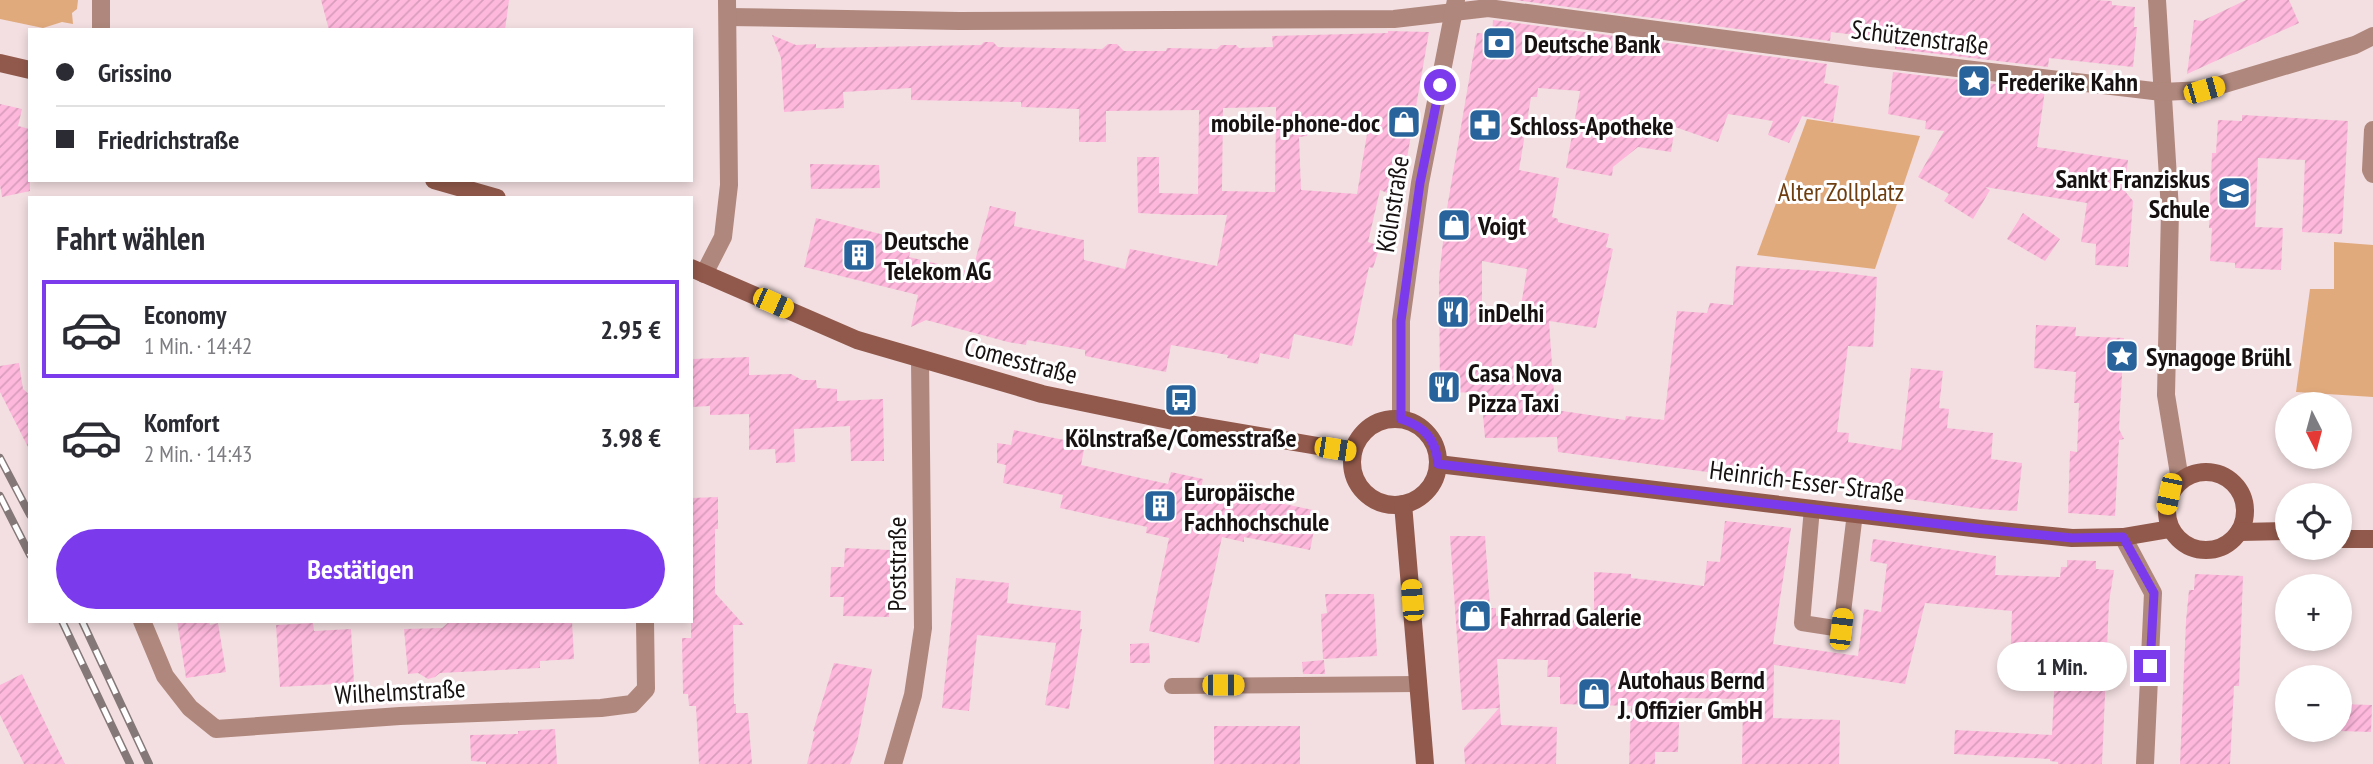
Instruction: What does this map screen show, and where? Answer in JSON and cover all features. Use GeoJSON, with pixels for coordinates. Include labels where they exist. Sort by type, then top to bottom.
{"type":"FeatureCollection","features":[{"type":"Feature","properties":{"kind":"main road"},"geometry":{"type":"LineString","coordinates":[[0,63],[28,70]]}},
{"type":"Feature","properties":{"kind":"main road"},"geometry":{"type":"LineString","coordinates":[[441,182],[490,196]]}},
{"type":"Feature","properties":{"kind":"main road","name":"Comesstraße"},"geometry":{"type":"LineString","coordinates":[[698,271],[857,340],[1042,394],[1178,422],[1353,452]]}},
{"type":"Feature","properties":{"kind":"main road"},"geometry":{"type":"LineString","coordinates":[[1401,419],[1423,429],[1432,439],[1438,464],[1431,485],[1414,500],[1403,504],[1389,504],[1375,500],[1356,480],[1352,466],[1353,452],[1358,440],[1376,423],[1401,419]]}},
{"type":"Feature","properties":{"kind":"main road","name":"Heinrich-Esser-Straße"},"geometry":{"type":"LineString","coordinates":[[1438,464],[2072,538],[2123,537],[2170,529]]}},
{"type":"Feature","properties":{"kind":"main road"},"geometry":{"type":"LineString","coordinates":[[2192,473],[2218,473],[2231,480],[2241,492],[2245,502],[2245,516],[2239,532],[2223,547],[2207,550],[2186,545],[2178,540],[2170,529],[2166,511],[2169,494],[2180,480],[2192,473]]}},
{"type":"Feature","properties":{"kind":"main road"},"geometry":{"type":"LineString","coordinates":[[1403,504],[1425,764]]}},
{"type":"Feature","properties":{"kind":"main road"},"geometry":{"type":"LineString","coordinates":[[2239,532],[2275,531]]}},
{"type":"Feature","properties":{"kind":"main road"},"geometry":{"type":"LineString","coordinates":[[2352,539],[2373,539]]}},
{"type":"Feature","properties":{"kind":"street"},"geometry":{"type":"LineString","coordinates":[[101,0],[101,28]]}},
{"type":"Feature","properties":{"kind":"street"},"geometry":{"type":"LineString","coordinates":[[2157,0],[2170,210],[2166,395],[2180,480]]}},
{"type":"Feature","properties":{"kind":"street","name":"Schützenstraße"},"geometry":{"type":"LineString","coordinates":[[727,9],[959,21],[1381,19],[1455,6],[2162,92],[2204,90],[2355,45],[2373,36]]}},
{"type":"Feature","properties":{"kind":"street","name":"Kölnstraße"},"geometry":{"type":"LineString","coordinates":[[1401,419],[1401,321],[1420,183],[1455,6]]}},
{"type":"Feature","properties":{"kind":"street"},"geometry":{"type":"LineString","coordinates":[[698,271],[723,237],[729,184],[727,9]]}},
{"type":"Feature","properties":{"kind":"street"},"geometry":{"type":"LineString","coordinates":[[2373,130],[2373,174]]}},
{"type":"Feature","properties":{"kind":"street","name":"Poststraße"},"geometry":{"type":"LineString","coordinates":[[894,764],[913,695],[923,628],[920,360]]}},
{"type":"Feature","properties":{"kind":"street"},"geometry":{"type":"LineString","coordinates":[[2123,537],[2154,593],[2145,764]]}},
{"type":"Feature","properties":{"kind":"street","name":"Wilhelmstraße"},"geometry":{"type":"LineString","coordinates":[[143,623],[165,676],[190,708],[216,729],[387,717],[601,708],[632,704],[646,689],[645,623]]}},
{"type":"Feature","properties":{"kind":"lane"},"geometry":{"type":"LineString","coordinates":[[1812,508],[1802,623],[1841,629],[1855,513]]}},
{"type":"Feature","properties":{"kind":"lane"},"geometry":{"type":"LineString","coordinates":[[1172,686],[1418,684]]}},
{"type":"Feature","properties":{"kind":"green space"},"geometry":{"type":"Polygon","coordinates":[[[0,0],[78,0],[77,9],[72,13],[73,24],[62,22],[43,28],[0,19],[0,0]]]}},
{"type":"Feature","properties":{"kind":"green space","name":"Alter Zollplatz"},"geometry":{"type":"Polygon","coordinates":[[[1807,119],[1920,136],[1875,269],[1757,255],[1807,119]]]}},
{"type":"Feature","properties":{"kind":"green space"},"geometry":{"type":"Polygon","coordinates":[[[2334,242],[2373,245],[2373,397],[2352,396],[2352,392],[2296,392],[2310,289],[2334,289],[2334,242]]]}},
{"type":"Feature","properties":{"kind":"building"},"geometry":{"type":"Polygon","coordinates":[[[321,0],[509,0],[505,28],[328,28],[321,0]]]}},
{"type":"Feature","properties":{"kind":"building"},"geometry":{"type":"Polygon","coordinates":[[[1515,0],[2094,0],[2135,7],[2134,27],[2137,27],[2133,67],[2049,58],[2048,67],[1895,49],[1896,40],[1873,37],[1831,32],[1830,41],[1515,0]]]}},
{"type":"Feature","properties":{"kind":"building"},"geometry":{"type":"Polygon","coordinates":[[[2246,0],[2289,0],[2299,23],[2187,74],[2194,20],[2202,21],[2246,0]]]}},
{"type":"Feature","properties":{"kind":"building"},"geometry":{"type":"Polygon","coordinates":[[[1493,20],[1827,64],[1824,83],[1839,86],[1833,122],[1802,116],[1789,143],[1768,135],[1773,121],[1728,114],[1718,142],[1675,127],[1671,152],[1638,147],[1613,167],[1612,176],[1566,168],[1580,91],[1538,88],[1537,97],[1531,97],[1519,170],[1559,178],[1552,217],[1558,219],[1558,222],[1609,234],[1606,247],[1613,249],[1596,328],[1549,321],[1555,410],[1625,420],[1626,416],[1664,420],[1677,311],[1707,313],[1710,303],[1733,305],[1736,266],[1877,277],[1873,347],[1848,346],[1837,432],[1849,433],[1848,442],[1901,450],[1911,368],[1943,371],[1939,408],[1949,409],[1947,428],[1993,433],[1991,459],[2022,463],[2017,511],[1982,509],[1558,452],[1557,437],[1485,438],[1481,392],[1440,393],[1439,278],[1446,214],[1477,33],[1492,34],[1493,20]],[[1482,261],[1482,312],[1520,312],[1527,269],[1482,261]]]}},
{"type":"Feature","properties":{"kind":"building"},"geometry":{"type":"Polygon","coordinates":[[[1429,32],[1400,198],[1380,190],[1368,242],[1380,246],[1373,268],[1369,267],[1352,346],[1294,334],[1289,359],[1260,353],[1258,364],[1227,358],[1228,355],[1171,345],[1166,372],[1085,356],[1085,350],[1027,340],[1026,345],[1008,342],[926,320],[911,327],[918,295],[804,267],[816,218],[913,242],[909,257],[972,272],[990,206],[1016,212],[1014,226],[1084,240],[1084,260],[1125,269],[1130,249],[1217,266],[1227,215],[1138,213],[1137,157],[1159,157],[1159,193],[1198,194],[1199,110],[1106,111],[1106,142],[1079,142],[1079,109],[1021,107],[1021,102],[911,100],[911,88],[843,92],[844,108],[784,112],[781,58],[772,35],[796,45],[816,44],[816,48],[981,45],[984,42],[993,42],[998,47],[1102,49],[1108,44],[1117,44],[1124,51],[1166,51],[1167,48],[1217,49],[1221,45],[1236,45],[1239,48],[1273,47],[1272,36],[1429,32]],[[1276,107],[1223,108],[1222,191],[1275,192],[1276,107]],[[1307,126],[1307,136],[1299,137],[1301,190],[1357,194],[1368,128],[1307,126]]]}},
{"type":"Feature","properties":{"kind":"building"},"geometry":{"type":"Polygon","coordinates":[[[1893,72],[2045,90],[2037,147],[2128,160],[2124,190],[2133,201],[2128,267],[2095,265],[2096,244],[2081,242],[2087,203],[1985,187],[1990,190],[1973,219],[1944,201],[1949,194],[1918,177],[1944,131],[1925,129],[1926,121],[1888,114],[1893,72]]]}},
{"type":"Feature","properties":{"kind":"building"},"geometry":{"type":"Polygon","coordinates":[[[0,104],[22,109],[18,126],[28,128],[30,191],[2,197],[0,104]]]}},
{"type":"Feature","properties":{"kind":"building","name":"Sankt Franziskus Schule"},"geometry":{"type":"Polygon","coordinates":[[[2242,115],[2348,121],[2342,234],[2302,232],[2305,160],[2258,158],[2255,227],[2283,228],[2281,270],[2235,268],[2235,263],[2210,261],[2212,153],[2216,153],[2218,120],[2242,121],[2242,115]]]}},
{"type":"Feature","properties":{"kind":"building"},"geometry":{"type":"Polygon","coordinates":[[[810,164],[879,165],[880,188],[811,189],[810,164]]]}},
{"type":"Feature","properties":{"kind":"building"},"geometry":{"type":"Polygon","coordinates":[[[2023,213],[2060,239],[2045,261],[2007,239],[2023,213]]]}},
{"type":"Feature","properties":{"kind":"building"},"geometry":{"type":"Polygon","coordinates":[[[2036,325],[2076,327],[2075,336],[2124,338],[2119,429],[2124,439],[2119,440],[2115,516],[2068,513],[2070,451],[2077,452],[2079,403],[2074,403],[2076,372],[2034,368],[2036,325]]]}},
{"type":"Feature","properties":{"kind":"building"},"geometry":{"type":"Polygon","coordinates":[[[749,357],[749,375],[791,374],[802,380],[816,380],[817,388],[837,389],[837,401],[883,399],[884,461],[851,461],[850,426],[794,429],[795,462],[776,463],[775,449],[749,450],[749,414],[710,415],[710,406],[693,407],[693,359],[749,357]]]}},
{"type":"Feature","properties":{"kind":"building"},"geometry":{"type":"Polygon","coordinates":[[[19,363],[23,389],[28,393],[28,447],[0,392],[0,366],[19,363]]]}},
{"type":"Feature","properties":{"kind":"building"},"geometry":{"type":"Polygon","coordinates":[[[1014,430],[1085,444],[1081,465],[1168,484],[1171,472],[1203,479],[1200,491],[1259,503],[1260,499],[1318,511],[1310,550],[1244,537],[1244,542],[1222,537],[1199,643],[1149,631],[1169,538],[1146,533],[1147,527],[1060,508],[1063,495],[1003,483],[1006,465],[997,463],[997,443],[1011,445],[1014,430]]]}},
{"type":"Feature","properties":{"kind":"building"},"geometry":{"type":"Polygon","coordinates":[[[718,497],[715,593],[744,625],[733,625],[734,704],[736,713],[748,713],[752,764],[699,764],[696,706],[689,706],[688,694],[683,694],[682,638],[691,638],[693,623],[693,498],[718,497]]]}},
{"type":"Feature","properties":{"kind":"building"},"geometry":{"type":"Polygon","coordinates":[[[1725,521],[1791,528],[1773,644],[1858,656],[1864,609],[1881,612],[1887,564],[1870,561],[1873,539],[1996,556],[1995,575],[2060,577],[2061,567],[2067,567],[2067,560],[2096,561],[2096,569],[2114,570],[2109,602],[2102,764],[2058,764],[2050,759],[1954,754],[1955,730],[2052,735],[2055,671],[2010,669],[2012,611],[1925,603],[1905,684],[1774,665],[1773,718],[1840,720],[1839,764],[1742,764],[1743,699],[1680,698],[1678,752],[1655,752],[1655,764],[1629,764],[1631,706],[1560,704],[1560,677],[1547,677],[1548,660],[1497,659],[1501,725],[1557,727],[1556,764],[1465,764],[1464,748],[1499,708],[1462,710],[1450,536],[1485,536],[1490,608],[1496,608],[1496,616],[1594,614],[1594,572],[1631,574],[1631,578],[1704,586],[1707,561],[1720,562],[1725,521]]]}},
{"type":"Feature","properties":{"kind":"building"},"geometry":{"type":"Polygon","coordinates":[[[845,548],[891,550],[889,617],[843,616],[844,597],[830,597],[831,567],[844,567],[845,548]]]}},
{"type":"Feature","properties":{"kind":"building"},"geometry":{"type":"Polygon","coordinates":[[[2195,574],[2243,576],[2239,686],[2234,686],[2230,764],[2180,764],[2186,621],[2189,590],[2194,590],[2195,574]]]}},
{"type":"Feature","properties":{"kind":"building"},"geometry":{"type":"Polygon","coordinates":[[[956,578],[1009,583],[1007,603],[1081,611],[1082,629],[1069,709],[1045,705],[1056,643],[977,635],[969,711],[942,708],[956,578]]]}},
{"type":"Feature","properties":{"kind":"building"},"geometry":{"type":"Polygon","coordinates":[[[1325,594],[1374,594],[1377,656],[1323,659],[1321,614],[1327,613],[1325,594]]]}},
{"type":"Feature","properties":{"kind":"building"},"geometry":{"type":"Polygon","coordinates":[[[177,623],[218,623],[226,672],[186,678],[177,623]]]}},
{"type":"Feature","properties":{"kind":"building"},"geometry":{"type":"Polygon","coordinates":[[[313,623],[314,631],[351,629],[354,683],[280,687],[276,625],[313,623]]]}},
{"type":"Feature","properties":{"kind":"building"},"geometry":{"type":"Polygon","coordinates":[[[448,623],[572,623],[574,659],[540,661],[540,668],[440,673],[428,679],[418,673],[408,674],[404,629],[442,628],[448,623]]]}},
{"type":"Feature","properties":{"kind":"building"},"geometry":{"type":"Polygon","coordinates":[[[1149,643],[1150,663],[1130,663],[1130,644],[1149,643]]]}},
{"type":"Feature","properties":{"kind":"building"},"geometry":{"type":"Polygon","coordinates":[[[1324,660],[1325,674],[1303,674],[1302,662],[1324,660]]]}},
{"type":"Feature","properties":{"kind":"building"},"geometry":{"type":"Polygon","coordinates":[[[834,663],[872,669],[857,743],[850,764],[807,764],[815,732],[813,731],[834,663]]]}},
{"type":"Feature","properties":{"kind":"building"},"geometry":{"type":"Polygon","coordinates":[[[22,674],[65,764],[24,764],[0,715],[0,685],[22,674]]]}},
{"type":"Feature","properties":{"kind":"building"},"geometry":{"type":"Polygon","coordinates":[[[2352,704],[2372,705],[2371,732],[2352,731],[2352,704]]]}},
{"type":"Feature","properties":{"kind":"building"},"geometry":{"type":"Polygon","coordinates":[[[1214,726],[1300,726],[1300,764],[1214,764],[1214,726]]]}},
{"type":"Feature","properties":{"kind":"building"},"geometry":{"type":"Polygon","coordinates":[[[555,729],[557,764],[486,764],[471,761],[470,735],[518,734],[518,731],[555,729]]]}},
{"type":"Feature","properties":{"kind":"railway"},"geometry":{"type":"LineString","coordinates":[[0,458],[28,511]]}},
{"type":"Feature","properties":{"kind":"railway"},"geometry":{"type":"LineString","coordinates":[[0,496],[28,551]]}},
{"type":"Feature","properties":{"kind":"railway"},"geometry":{"type":"LineString","coordinates":[[63,623],[130,764]]}},
{"type":"Feature","properties":{"kind":"railway"},"geometry":{"type":"LineString","coordinates":[[83,623],[149,764]]}},
{"type":"Feature","properties":{"kind":"place","name":"Deutsche Bank"},"geometry":{"type":"Point","coordinates":[1499,43]}},
{"type":"Feature","properties":{"kind":"place","name":"Frederike Kahn"},"geometry":{"type":"Point","coordinates":[1974,81]}},
{"type":"Feature","properties":{"kind":"place","name":"mobile-phone-doc"},"geometry":{"type":"Point","coordinates":[1404,122]}},
{"type":"Feature","properties":{"kind":"place","name":"Schloss-Apotheke"},"geometry":{"type":"Point","coordinates":[1485,125]}},
{"type":"Feature","properties":{"kind":"place","name":"Sankt Franziskus Schule"},"geometry":{"type":"Point","coordinates":[2234,193]}},
{"type":"Feature","properties":{"kind":"place","name":"Voigt"},"geometry":{"type":"Point","coordinates":[1454,225]}},
{"type":"Feature","properties":{"kind":"place","name":"Deutsche Telekom AG"},"geometry":{"type":"Point","coordinates":[859,255]}},
{"type":"Feature","properties":{"kind":"place","name":"inDelhi"},"geometry":{"type":"Point","coordinates":[1453,312]}},
{"type":"Feature","properties":{"kind":"place","name":"Synagoge Brühl"},"geometry":{"type":"Point","coordinates":[2122,356]}},
{"type":"Feature","properties":{"kind":"place","name":"Casa Nova Pizza Taxi"},"geometry":{"type":"Point","coordinates":[1444,387]}},
{"type":"Feature","properties":{"kind":"place","name":"Kölnstraße/Comesstraße"},"geometry":{"type":"Point","coordinates":[1181,400]}},
{"type":"Feature","properties":{"kind":"place","name":"Europäische Fachhochschule"},"geometry":{"type":"Point","coordinates":[1160,506]}},
{"type":"Feature","properties":{"kind":"place","name":"Fahrrad Galerie"},"geometry":{"type":"Point","coordinates":[1475,616]}},
{"type":"Feature","properties":{"kind":"place","name":"Autohaus Bernd J. Offizier GmbH"},"geometry":{"type":"Point","coordinates":[1594,694]}},
{"type":"Feature","properties":{"kind":"route"},"geometry":{"type":"LineString","coordinates":[[1440,85],[1420,183],[1401,321],[1401,419],[1423,429],[1432,439],[1438,464],[1981,529],[2072,538],[2123,537],[2154,593],[2150,666]]}}]}
